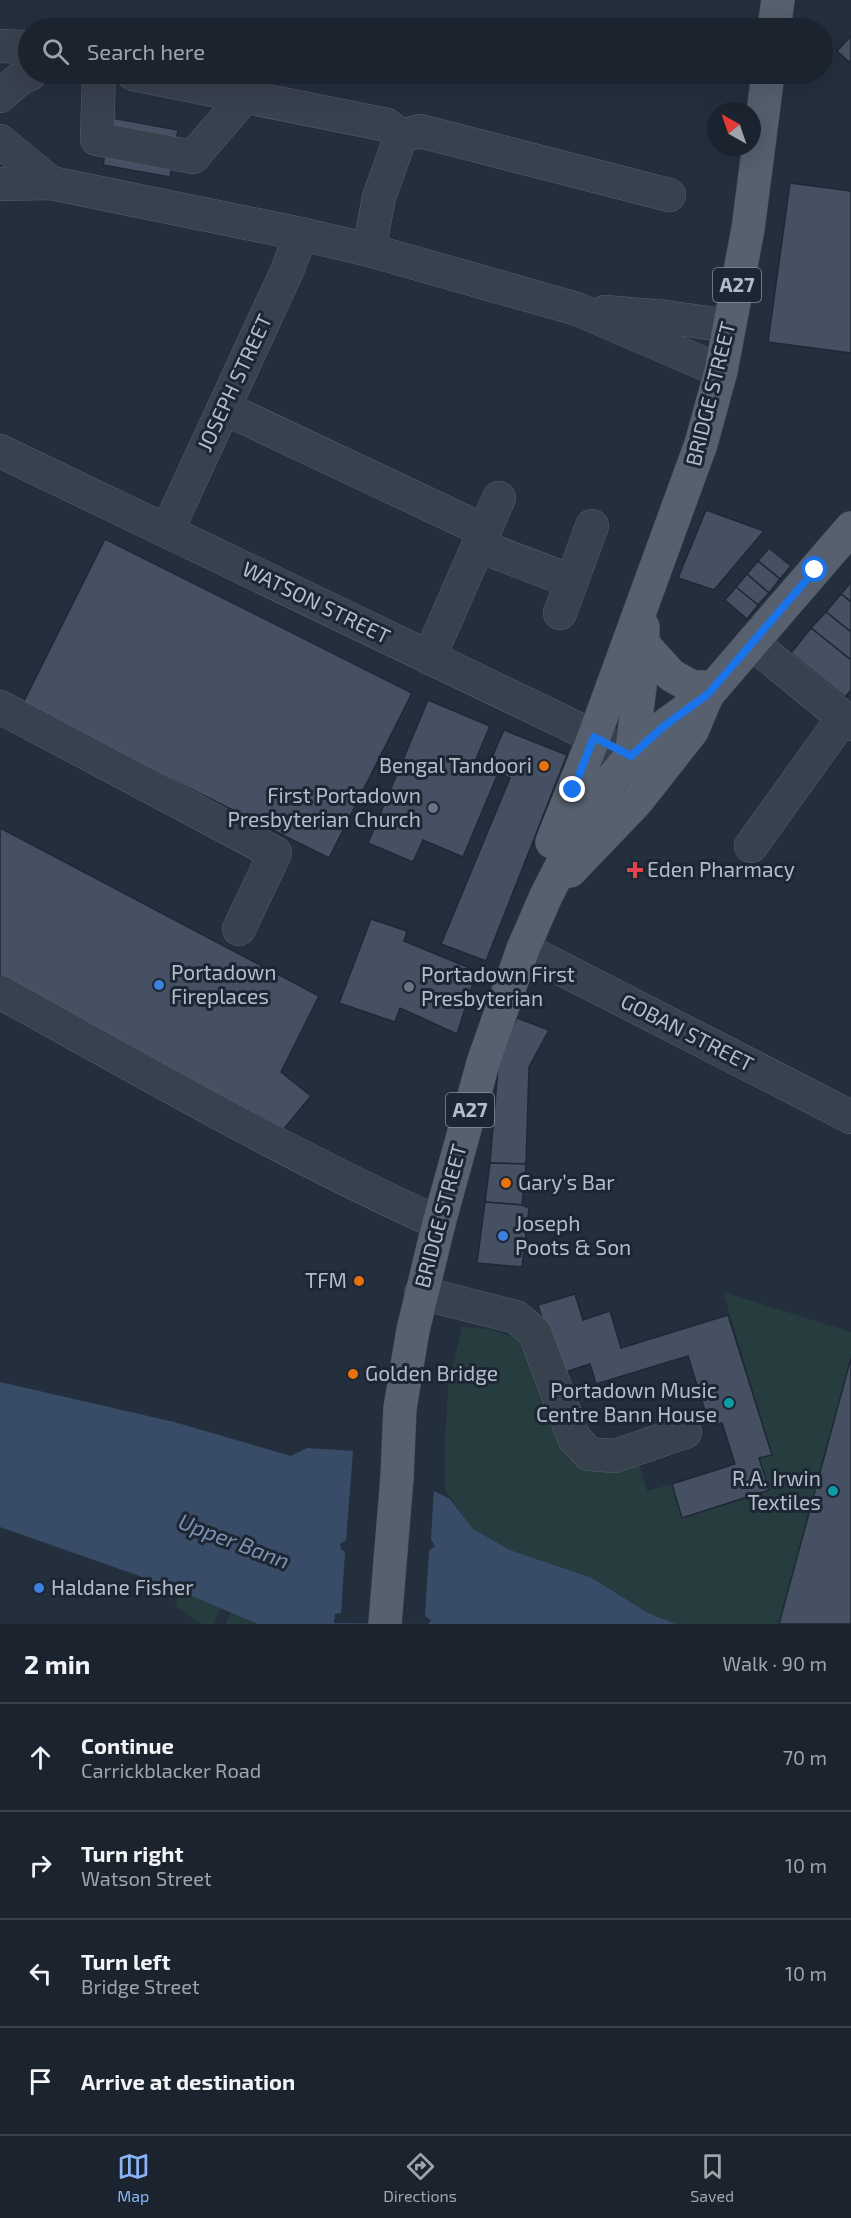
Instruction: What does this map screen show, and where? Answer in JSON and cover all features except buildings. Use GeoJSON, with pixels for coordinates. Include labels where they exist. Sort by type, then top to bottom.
{"type":"FeatureCollection","features":[{"type":"Feature","properties":{"kind":"main road"},"geometry":{"type":"LineString","coordinates":[[775,18],[778,0]]}},
{"type":"Feature","properties":{"kind":"main road","name":"BRIDGE STREET"},"geometry":{"type":"LineString","coordinates":[[546,896],[552,842],[594,737],[685,492],[721,371],[748,229],[767,84]]}},
{"type":"Feature","properties":{"kind":"main road"},"geometry":{"type":"LineString","coordinates":[[631,756],[664,726],[711,690],[851,528]]}},
{"type":"Feature","properties":{"kind":"main road","name":"BRIDGE STREET"},"geometry":{"type":"LineString","coordinates":[[546,896],[637,801],[631,756],[644,645],[643,602]]}},
{"type":"Feature","properties":{"kind":"main road"},"geometry":{"type":"LineString","coordinates":[[644,645],[671,675],[692,687],[711,690]]}},
{"type":"Feature","properties":{"kind":"main road"},"geometry":{"type":"LineString","coordinates":[[637,801],[692,731],[711,690]]}},
{"type":"Feature","properties":{"kind":"main road","name":"BRIDGE STREET"},"geometry":{"type":"LineString","coordinates":[[385,1624],[398,1477],[400,1408],[421,1293],[483,1063],[523,949],[546,896],[596,798],[631,756]]}},
{"type":"Feature","properties":{"kind":"street"},"geometry":{"type":"LineString","coordinates":[[0,46],[18,47]]}},
{"type":"Feature","properties":{"kind":"street"},"geometry":{"type":"LineString","coordinates":[[0,96],[18,80]]}},
{"type":"Feature","properties":{"kind":"street"},"geometry":{"type":"LineString","coordinates":[[99,84],[97,139],[192,157],[246,95]]}},
{"type":"Feature","properties":{"kind":"street"},"geometry":{"type":"LineString","coordinates":[[187,84],[387,125],[401,136]]}},
{"type":"Feature","properties":{"kind":"street"},"geometry":{"type":"LineString","coordinates":[[401,136],[420,131],[669,195]]}},
{"type":"Feature","properties":{"kind":"street"},"geometry":{"type":"LineString","coordinates":[[369,250],[379,197],[401,136]]}},
{"type":"Feature","properties":{"kind":"street"},"geometry":{"type":"LineString","coordinates":[[0,141],[51,183]]}},
{"type":"Feature","properties":{"kind":"street"},"geometry":{"type":"LineString","coordinates":[[0,184],[51,183],[369,250],[577,309],[721,371]]}},
{"type":"Feature","properties":{"kind":"street","name":"JOSEPH STREET"},"geometry":{"type":"LineString","coordinates":[[167,531],[287,271],[301,234]]}},
{"type":"Feature","properties":{"kind":"street"},"geometry":{"type":"LineString","coordinates":[[577,309],[666,317],[729,326]]}},
{"type":"Feature","properties":{"kind":"street"},"geometry":{"type":"LineString","coordinates":[[224,408],[572,581]]}},
{"type":"Feature","properties":{"kind":"street","name":"WATSON STREET"},"geometry":{"type":"LineString","coordinates":[[0,451],[631,756]]}},
{"type":"Feature","properties":{"kind":"street"},"geometry":{"type":"LineString","coordinates":[[429,658],[499,498]]}},
{"type":"Feature","properties":{"kind":"street"},"geometry":{"type":"LineString","coordinates":[[560,613],[592,526]]}},
{"type":"Feature","properties":{"kind":"street"},"geometry":{"type":"LineString","coordinates":[[751,846],[847,721],[752,643]]}},
{"type":"Feature","properties":{"kind":"street"},"geometry":{"type":"LineString","coordinates":[[0,708],[275,853],[239,928]]}},
{"type":"Feature","properties":{"kind":"street","name":"GOBAN STREET"},"geometry":{"type":"LineString","coordinates":[[523,949],[851,1117]]}},
{"type":"Feature","properties":{"kind":"street"},"geometry":{"type":"LineString","coordinates":[[0,992],[349,1182],[439,1223]]}},
{"type":"Feature","properties":{"kind":"street"},"geometry":{"type":"LineString","coordinates":[[421,1293],[516,1317],[536,1334],[574,1438],[589,1454],[615,1456],[685,1432]]}},
{"type":"Feature","properties":{"kind":"green space"},"geometry":{"type":"Polygon","coordinates":[[[723,1292],[851,1332],[851,1358],[779,1624],[676,1624],[648,1613],[592,1578],[510,1550],[473,1529],[445,1490],[448,1389],[462,1327],[490,1329],[526,1342],[568,1459],[601,1471],[638,1460],[647,1491],[672,1484],[682,1517],[769,1490],[759,1458],[772,1454],[723,1292]]]}},
{"type":"Feature","properties":{"kind":"green space"},"geometry":{"type":"Polygon","coordinates":[[[181,1592],[221,1608],[214,1624],[201,1624],[175,1606],[181,1592]]]}},
{"type":"Feature","properties":{"kind":"green space"},"geometry":{"type":"Polygon","coordinates":[[[230,1612],[258,1624],[226,1624],[230,1612]]]}},
{"type":"Feature","properties":{"kind":"water","name":"Upper Bann"},"geometry":{"type":"Polygon","coordinates":[[[0,1382],[174,1422],[291,1456],[307,1448],[353,1451],[450,1499],[473,1529],[510,1550],[592,1578],[648,1613],[676,1624],[258,1624],[168,1586],[0,1527],[0,1382]]]}},
{"type":"Feature","properties":{"kind":"pier"},"geometry":{"type":"Polygon","coordinates":[[[353,1451],[359,1451],[434,1488],[431,1539],[435,1546],[429,1551],[425,1616],[431,1620],[428,1624],[334,1623],[335,1614],[341,1613],[345,1552],[341,1549],[340,1544],[346,1540],[353,1451]]]}},
{"type":"Feature","properties":{"kind":"place","name":"Bengal Tandoori"},"geometry":{"type":"Point","coordinates":[544,766]}},
{"type":"Feature","properties":{"kind":"place","name":"First Portadown Presbyterian Church"},"geometry":{"type":"Point","coordinates":[433,808]}},
{"type":"Feature","properties":{"kind":"place","name":"Eden Pharmacy"},"geometry":{"type":"Point","coordinates":[635,870]}},
{"type":"Feature","properties":{"kind":"place","name":"Portadown Fireplaces"},"geometry":{"type":"Point","coordinates":[159,985]}},
{"type":"Feature","properties":{"kind":"place","name":"Portadown First Presbyterian"},"geometry":{"type":"Point","coordinates":[409,987]}},
{"type":"Feature","properties":{"kind":"place","name":"Gary’s Bar"},"geometry":{"type":"Point","coordinates":[506,1183]}},
{"type":"Feature","properties":{"kind":"place","name":"Joseph Poots & Son"},"geometry":{"type":"Point","coordinates":[503,1236]}},
{"type":"Feature","properties":{"kind":"place","name":"TFM"},"geometry":{"type":"Point","coordinates":[359,1281]}},
{"type":"Feature","properties":{"kind":"place","name":"Golden Bridge"},"geometry":{"type":"Point","coordinates":[353,1374]}},
{"type":"Feature","properties":{"kind":"place","name":"Portadown Music Centre Bann House"},"geometry":{"type":"Point","coordinates":[729,1403]}},
{"type":"Feature","properties":{"kind":"place","name":"R.A. Irwin Textiles"},"geometry":{"type":"Point","coordinates":[833,1491]}},
{"type":"Feature","properties":{"kind":"place","name":"Haldane Fisher"},"geometry":{"type":"Point","coordinates":[39,1588]}},
{"type":"Feature","properties":{"kind":"route"},"geometry":{"type":"LineString","coordinates":[[573,790],[594,737],[631,756],[664,726],[708,694],[815,570]]}}]}
